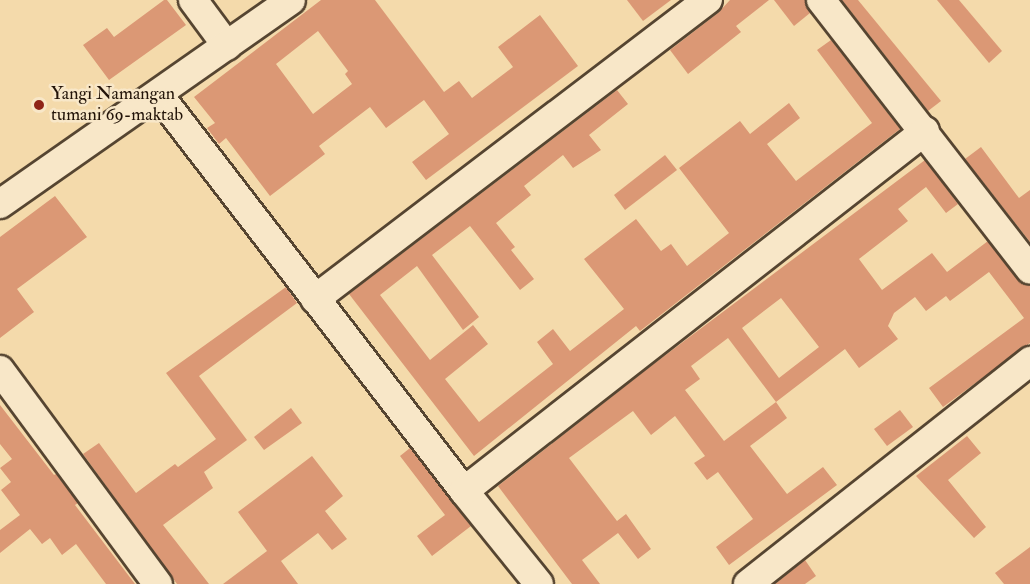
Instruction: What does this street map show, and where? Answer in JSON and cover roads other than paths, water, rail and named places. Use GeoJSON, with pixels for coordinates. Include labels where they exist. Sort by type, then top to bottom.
{"type":"FeatureCollection","features":[{"type":"Feature","properties":{"kind":"street"},"geometry":{"type":"LineString","coordinates":[[193,0],[227,46]]}},
{"type":"Feature","properties":{"kind":"street"},"geometry":{"type":"LineString","coordinates":[[0,204],[291,0]]}},
{"type":"Feature","properties":{"kind":"street"},"geometry":{"type":"LineString","coordinates":[[315,298],[708,0]]}},
{"type":"Feature","properties":{"kind":"street"},"geometry":{"type":"LineString","coordinates":[[821,0],[1030,269]]}},
{"type":"Feature","properties":{"kind":"street"},"geometry":{"type":"LineString","coordinates":[[158,94],[464,491],[539,584]]}},
{"type":"Feature","properties":{"kind":"street"},"geometry":{"type":"LineString","coordinates":[[464,491],[925,131]]}},
{"type":"Feature","properties":{"kind":"street"},"geometry":{"type":"LineString","coordinates":[[748,584],[1030,361]]}},
{"type":"Feature","properties":{"kind":"street"},"geometry":{"type":"LineString","coordinates":[[0,370],[158,584]]}},
{"type":"Feature","properties":{"kind":"place","name":"Yangi Namangan tumani 69-maktab"},"geometry":{"type":"Point","coordinates":[39,105]}}]}
